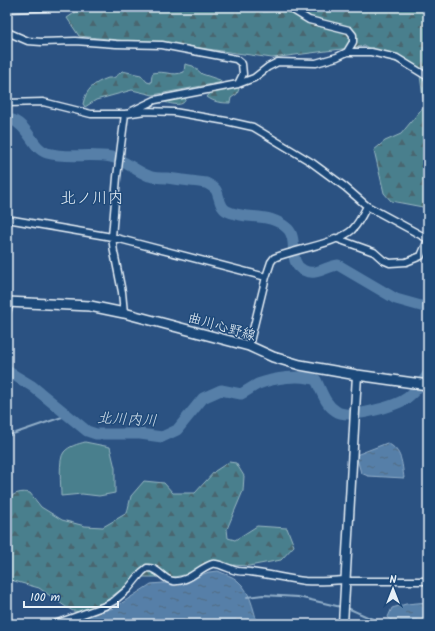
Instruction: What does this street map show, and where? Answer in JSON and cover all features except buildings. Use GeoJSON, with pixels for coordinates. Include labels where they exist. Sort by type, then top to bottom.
{"type":"FeatureCollection","features":[{"type":"Feature","properties":{"kind":"main road","name":"曲川心野線"},"geometry":{"type":"LineString","coordinates":[[8,303],[90,306],[124,313],[249,346],[273,357],[300,365],[428,385]]}},
{"type":"Feature","properties":{"kind":"street"},"geometry":{"type":"LineString","coordinates":[[7,9],[64,7]]}},
{"type":"Feature","properties":{"kind":"street"},"geometry":{"type":"LineString","coordinates":[[288,7],[310,20],[348,30],[353,36],[353,42],[347,52]]}},
{"type":"Feature","properties":{"kind":"street"},"geometry":{"type":"LineString","coordinates":[[7,32],[28,41],[74,41],[162,45],[236,59],[242,64],[243,74],[238,84]]}},
{"type":"Feature","properties":{"kind":"street"},"geometry":{"type":"LineString","coordinates":[[125,114],[155,100],[238,84],[254,78],[268,67],[278,62],[316,63],[337,57],[347,52],[371,52],[397,58],[428,77]]}},
{"type":"Feature","properties":{"kind":"street"},"geometry":{"type":"LineString","coordinates":[[7,103],[43,102],[90,114],[125,114],[145,111],[174,112],[252,127],[310,162],[345,187],[367,206],[428,240],[421,256],[406,262],[390,263],[383,260],[374,252],[335,238]]}},
{"type":"Feature","properties":{"kind":"street"},"geometry":{"type":"LineString","coordinates":[[124,313],[122,292],[112,237],[117,177],[125,114]]}},
{"type":"Feature","properties":{"kind":"street"},"geometry":{"type":"LineString","coordinates":[[249,346],[266,277],[271,262],[274,258],[335,238],[351,231],[362,217],[367,206]]}},
{"type":"Feature","properties":{"kind":"street"},"geometry":{"type":"LineString","coordinates":[[7,219],[112,237],[266,277]]}},
{"type":"Feature","properties":{"kind":"street"},"geometry":{"type":"LineString","coordinates":[[7,312],[8,303]]}},
{"type":"Feature","properties":{"kind":"street"},"geometry":{"type":"LineString","coordinates":[[343,624],[357,375]]}},
{"type":"Feature","properties":{"kind":"street"},"geometry":{"type":"LineString","coordinates":[[55,624],[105,606],[114,601],[128,589],[147,568],[156,570],[171,581],[189,577],[212,564],[219,564],[226,568],[239,571],[304,581],[428,581]]}},
{"type":"Feature","properties":{"kind":"green space"},"geometry":{"type":"Polygon","coordinates":[[[83,7],[260,7],[263,12],[387,7],[428,7],[428,208],[391,201],[384,193],[374,150],[385,141],[401,134],[424,106],[420,75],[365,46],[272,58],[179,45],[79,36],[67,18],[83,7]]]}},
{"type":"Feature","properties":{"kind":"green space"},"geometry":{"type":"Polygon","coordinates":[[[185,64],[193,66],[202,74],[220,80],[221,82],[153,95],[132,90],[96,100],[85,107],[83,104],[86,94],[91,87],[103,80],[115,77],[122,71],[141,75],[147,82],[151,83],[153,73],[161,72],[172,74],[184,72],[185,64]]]}},
{"type":"Feature","properties":{"kind":"green space"},"geometry":{"type":"Polygon","coordinates":[[[237,86],[239,89],[237,94],[231,98],[230,103],[217,102],[207,97],[212,91],[237,86]]]}},
{"type":"Feature","properties":{"kind":"green space"},"geometry":{"type":"Polygon","coordinates":[[[175,92],[182,92],[186,97],[183,103],[171,104],[164,102],[161,96],[175,92]]]}},
{"type":"Feature","properties":{"kind":"green space"},"geometry":{"type":"Polygon","coordinates":[[[85,442],[110,447],[115,468],[115,493],[99,496],[82,494],[61,496],[60,466],[62,455],[68,448],[85,442]]]}},
{"type":"Feature","properties":{"kind":"green space"},"geometry":{"type":"Polygon","coordinates":[[[229,462],[236,463],[244,476],[243,491],[227,529],[228,538],[235,540],[257,526],[287,528],[294,546],[281,560],[249,566],[215,564],[189,574],[174,577],[139,577],[106,601],[83,612],[73,611],[39,588],[7,579],[7,499],[13,495],[21,492],[30,493],[41,507],[62,520],[85,526],[103,527],[127,513],[131,496],[144,481],[164,483],[173,493],[195,493],[215,471],[229,462]]]}},
{"type":"Feature","properties":{"kind":"water"},"geometry":{"type":"Polygon","coordinates":[[[387,443],[396,449],[398,453],[402,462],[404,478],[368,476],[361,473],[356,455],[387,443]]]}},
{"type":"Feature","properties":{"kind":"water"},"geometry":{"type":"Polygon","coordinates":[[[218,571],[231,576],[242,585],[252,606],[257,622],[256,624],[62,624],[79,617],[114,608],[151,584],[176,584],[209,572],[218,571]]]}},
{"type":"Feature","properties":{"kind":"water"},"geometry":{"type":"Polygon","coordinates":[[[428,602],[428,624],[394,624],[388,617],[392,608],[406,604],[428,602]]]}},
{"type":"Feature","properties":{"kind":"waterway"},"geometry":{"type":"LineString","coordinates":[[7,121],[13,120],[19,124],[38,147],[47,153],[62,156],[111,157],[116,158],[151,177],[206,183],[216,190],[222,207],[227,211],[242,216],[274,220],[281,223],[288,229],[293,239],[295,262],[303,270],[308,272],[317,272],[338,265],[396,299],[428,308]]}},
{"type":"Feature","properties":{"kind":"waterway","name":"北川内川"},"geometry":{"type":"LineString","coordinates":[[7,371],[32,386],[87,431],[96,434],[140,434],[162,437],[177,430],[203,398],[221,390],[241,394],[258,384],[272,380],[295,377],[310,378],[316,380],[324,397],[332,408],[342,413],[351,414],[383,408],[407,398],[421,384],[428,374]]}},
{"type":"Feature","properties":{"kind":"waterway"},"geometry":{"type":"LineString","coordinates":[[7,436],[68,415]]}},
{"type":"Feature","properties":{"kind":"waterway"},"geometry":{"type":"LineString","coordinates":[[247,597],[263,595],[298,597],[341,607]]}},
{"type":"Feature","properties":{"kind":"waterway"},"geometry":{"type":"LineString","coordinates":[[347,608],[377,621],[395,623]]}},
{"type":"Feature","properties":{"kind":"district","name":"北ノ川内"},"geometry":{"type":"Point","coordinates":[92,197]}}]}
